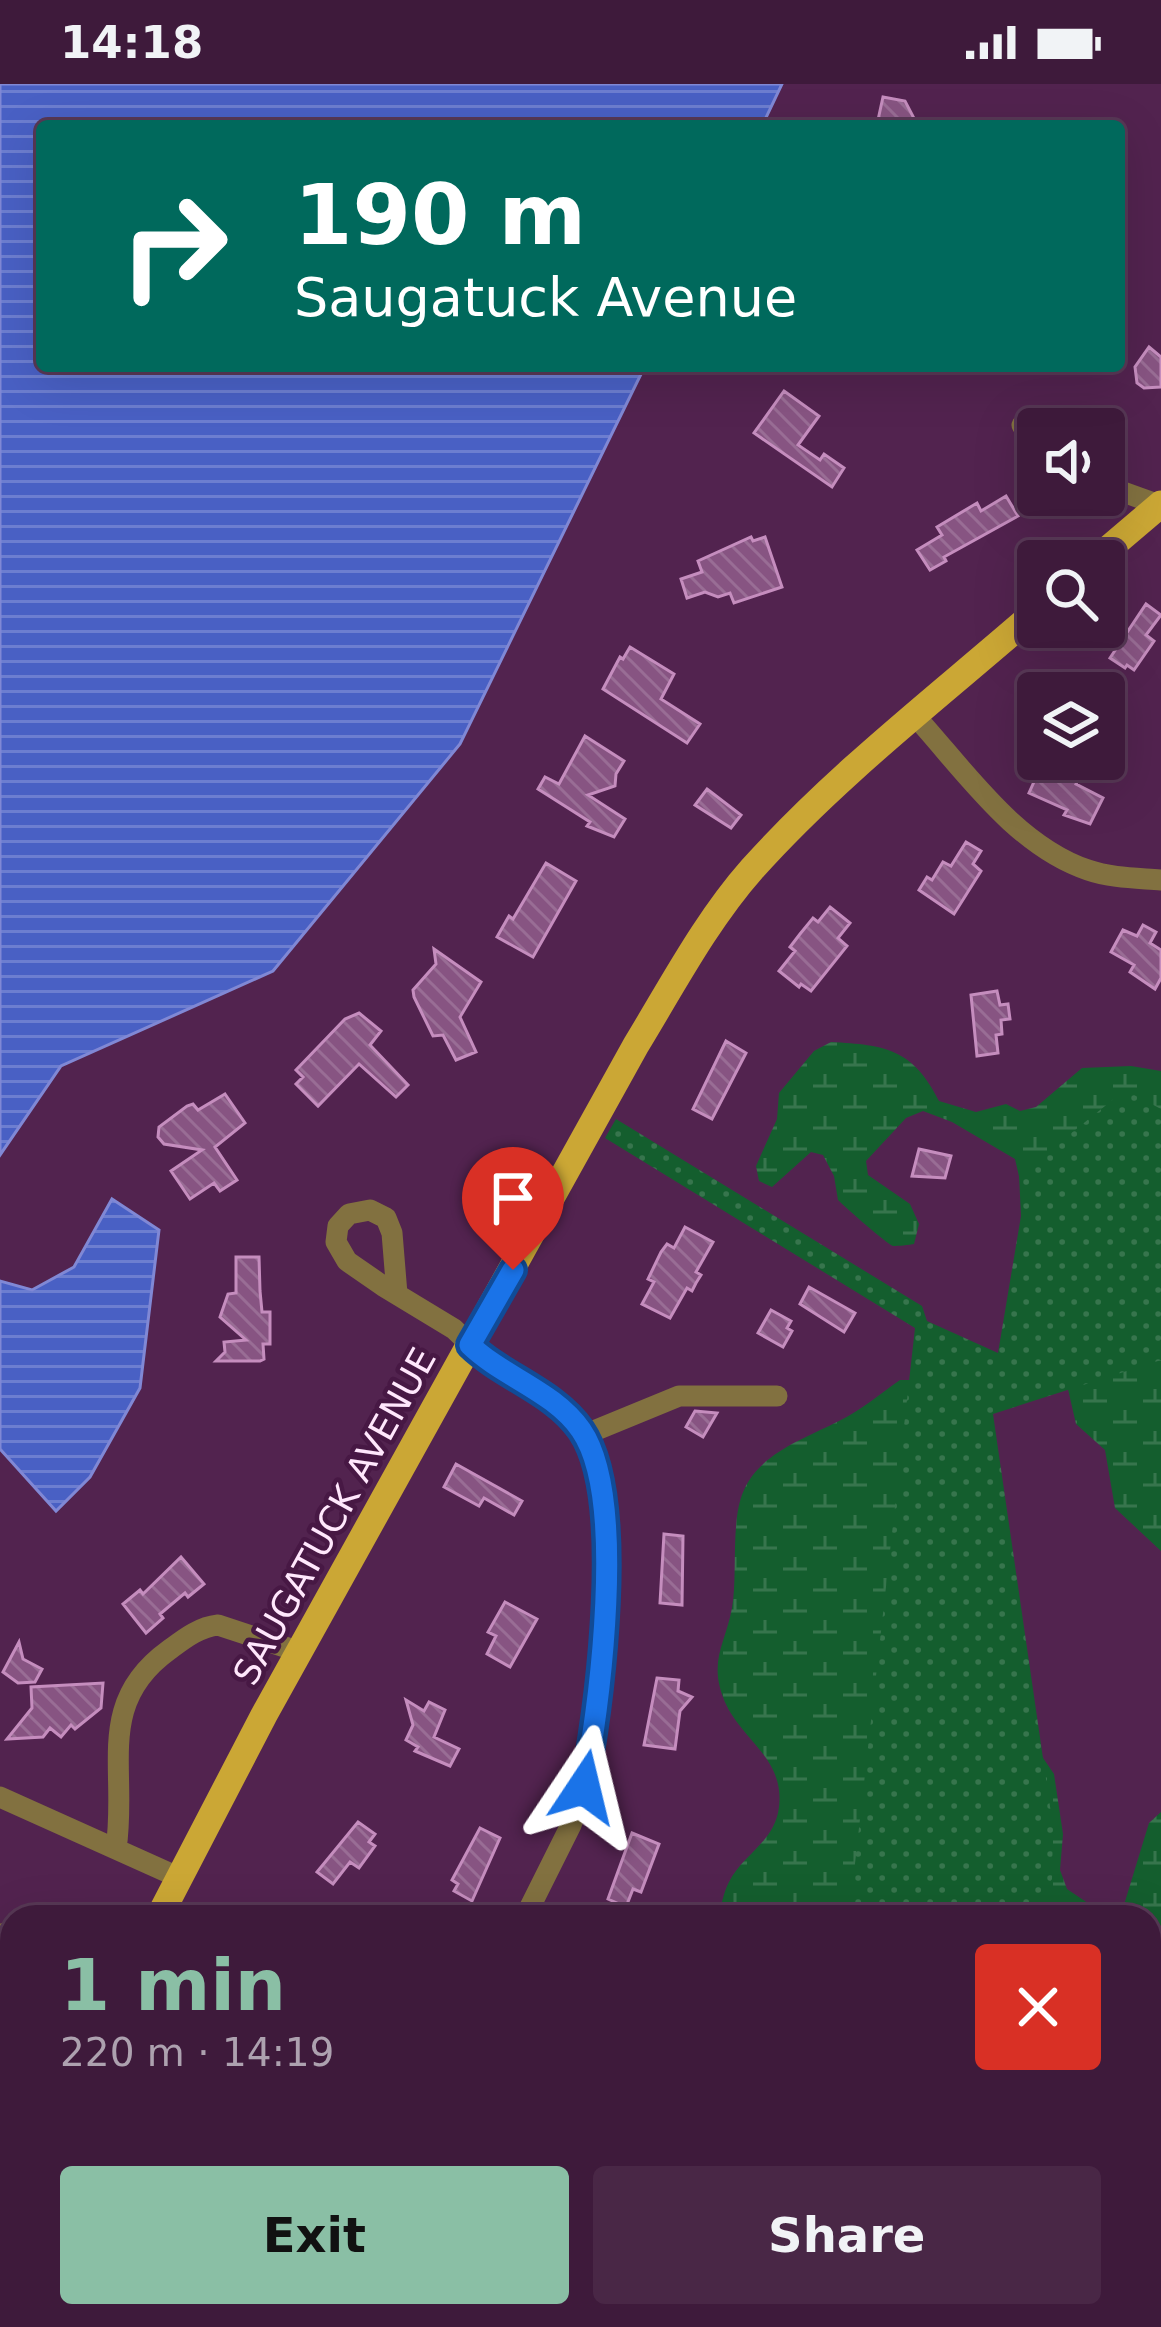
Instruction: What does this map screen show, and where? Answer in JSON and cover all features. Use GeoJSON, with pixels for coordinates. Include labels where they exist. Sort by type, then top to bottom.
{"type":"FeatureCollection","features":[{"type":"Feature","properties":{"kind":"main road"},"geometry":{"type":"LineString","coordinates":[[1119,540],[1160,505]]}},
{"type":"Feature","properties":{"kind":"main road","name":"SAUGATUCK AVENUE"},"geometry":{"type":"LineString","coordinates":[[165,1905],[636,1045],[696,946],[749,872],[804,815],[1017,628]]}},
{"type":"Feature","properties":{"kind":"street"},"geometry":{"type":"LineString","coordinates":[[1125,492],[1160,505]]}},
{"type":"Feature","properties":{"kind":"street"},"geometry":{"type":"LineString","coordinates":[[916,717],[1004,814],[1045,848],[1085,870],[1161,880]]}},
{"type":"Feature","properties":{"kind":"street"},"geometry":{"type":"LineString","coordinates":[[398,1294],[536,1390],[584,1435],[600,1479],[607,1524],[594,1731],[578,1806],[531,1905]]}},
{"type":"Feature","properties":{"kind":"street"},"geometry":{"type":"LineString","coordinates":[[584,1435],[679,1396],[777,1396]]}},
{"type":"Feature","properties":{"kind":"street"},"geometry":{"type":"LineString","coordinates":[[116,1849],[120,1720],[130,1686],[146,1666],[205,1627],[218,1625],[300,1652]]}},
{"type":"Feature","properties":{"kind":"street"},"geometry":{"type":"LineString","coordinates":[[0,1797],[178,1876]]}},
{"type":"Feature","properties":{"kind":"green space"},"geometry":{"type":"Polygon","coordinates":[[[831,1042],[896,1053],[919,1070],[939,1101],[976,1112],[1006,1104],[1020,1111],[1036,1107],[1082,1068],[1131,1066],[1161,1071],[1161,1551],[1115,1508],[1105,1450],[1076,1424],[1015,1159],[952,1122],[923,1111],[906,1118],[866,1161],[868,1175],[910,1204],[919,1224],[914,1244],[893,1246],[838,1200],[834,1176],[823,1155],[811,1152],[772,1187],[759,1181],[756,1166],[777,1119],[779,1093],[814,1051],[831,1042]]]}},
{"type":"Feature","properties":{"kind":"green space"},"geometry":{"type":"Polygon","coordinates":[[[1125,1090],[1161,1109],[1161,1360],[993,1414],[1053,1827],[1052,1879],[1036,1905],[850,1905],[915,1328],[605,1138],[616,1119],[922,1306],[927,1321],[998,1353],[1021,1216],[1019,1175],[1125,1090]]]}},
{"type":"Feature","properties":{"kind":"green space"},"geometry":{"type":"Polygon","coordinates":[[[900,1380],[916,1380],[1016,1718],[1054,1774],[1063,1834],[1060,1870],[1067,1889],[1091,1905],[721,1905],[729,1882],[771,1830],[779,1807],[775,1774],[730,1712],[719,1684],[718,1662],[734,1595],[740,1502],[751,1477],[772,1456],[847,1417],[900,1380]]]}},
{"type":"Feature","properties":{"kind":"green space"},"geometry":{"type":"Polygon","coordinates":[[[1161,1812],[1161,1905],[1124,1905],[1149,1823],[1161,1812]]]}},
{"type":"Feature","properties":{"kind":"water"},"geometry":{"type":"Polygon","coordinates":[[[0,84],[782,84],[765,120],[36,120],[36,372],[642,372],[460,744],[273,971],[61,1066],[0,1155],[0,84]]]}},
{"type":"Feature","properties":{"kind":"water"},"geometry":{"type":"Polygon","coordinates":[[[112,1199],[159,1230],[140,1388],[90,1477],[56,1511],[0,1449],[0,1281],[32,1290],[74,1267],[112,1199]]]}},
{"type":"Feature","properties":{"kind":"building"},"geometry":{"type":"Polygon","coordinates":[[[883,97],[905,101],[915,120],[878,120],[883,97]]]}},
{"type":"Feature","properties":{"kind":"building"},"geometry":{"type":"Polygon","coordinates":[[[1149,347],[1161,357],[1161,387],[1144,388],[1137,383],[1135,367],[1149,347]]]}},
{"type":"Feature","properties":{"kind":"building"},"geometry":{"type":"Polygon","coordinates":[[[784,391],[819,416],[798,445],[844,468],[832,487],[754,433],[784,391]]]}},
{"type":"Feature","properties":{"kind":"building"},"geometry":{"type":"Polygon","coordinates":[[[1006,496],[1018,516],[944,557],[946,561],[930,570],[917,550],[942,535],[937,527],[977,503],[981,511],[1006,496]]]}},
{"type":"Feature","properties":{"kind":"building"},"geometry":{"type":"Polygon","coordinates":[[[751,537],[753,541],[765,537],[782,587],[734,603],[730,593],[718,597],[705,592],[687,598],[681,579],[702,572],[698,561],[751,537]]]}},
{"type":"Feature","properties":{"kind":"building"},"geometry":{"type":"Polygon","coordinates":[[[1146,604],[1161,615],[1146,635],[1154,641],[1134,670],[1110,658],[1117,648],[1125,648],[1125,636],[1146,604]]]}},
{"type":"Feature","properties":{"kind":"building"},"geometry":{"type":"Polygon","coordinates":[[[630,647],[674,674],[661,699],[700,724],[687,743],[603,689],[630,647]]]}},
{"type":"Feature","properties":{"kind":"building"},"geometry":{"type":"Polygon","coordinates":[[[585,736],[624,761],[615,786],[588,795],[625,819],[614,837],[587,826],[590,822],[538,789],[545,777],[559,784],[585,736]]]}},
{"type":"Feature","properties":{"kind":"building"},"geometry":{"type":"Polygon","coordinates":[[[1035,780],[1078,780],[1076,784],[1103,798],[1090,824],[1064,815],[1067,810],[1029,793],[1035,780]]]}},
{"type":"Feature","properties":{"kind":"building"},"geometry":{"type":"Polygon","coordinates":[[[707,789],[741,815],[731,828],[695,805],[707,789]]]}},
{"type":"Feature","properties":{"kind":"building"},"geometry":{"type":"Polygon","coordinates":[[[966,842],[981,851],[973,864],[981,871],[954,914],[919,890],[943,862],[951,866],[966,842]]]}},
{"type":"Feature","properties":{"kind":"building"},"geometry":{"type":"Polygon","coordinates":[[[546,863],[576,881],[533,957],[497,937],[546,863]]]}},
{"type":"Feature","properties":{"kind":"building"},"geometry":{"type":"Polygon","coordinates":[[[830,907],[850,923],[838,938],[847,946],[811,991],[779,971],[795,951],[790,947],[800,934],[830,907]]]}},
{"type":"Feature","properties":{"kind":"building"},"geometry":{"type":"Polygon","coordinates":[[[1143,925],[1156,932],[1150,943],[1161,950],[1161,978],[1155,989],[1130,972],[1134,965],[1111,952],[1123,930],[1137,936],[1143,925]]]}},
{"type":"Feature","properties":{"kind":"building"},"geometry":{"type":"Polygon","coordinates":[[[434,949],[481,982],[460,1017],[476,1052],[456,1060],[443,1035],[433,1036],[414,997],[413,990],[436,964],[434,949]]]}},
{"type":"Feature","properties":{"kind":"building"},"geometry":{"type":"Polygon","coordinates":[[[997,991],[1000,1005],[1008,1004],[1010,1019],[1001,1020],[1002,1034],[996,1035],[998,1053],[977,1056],[971,995],[997,991]]]}},
{"type":"Feature","properties":{"kind":"building"},"geometry":{"type":"Polygon","coordinates":[[[359,1013],[381,1031],[370,1045],[408,1085],[396,1097],[359,1064],[318,1106],[296,1084],[303,1077],[296,1070],[345,1019],[359,1013]]]}},
{"type":"Feature","properties":{"kind":"building"},"geometry":{"type":"Polygon","coordinates":[[[726,1041],[746,1053],[712,1119],[693,1109],[726,1041]]]}},
{"type":"Feature","properties":{"kind":"building"},"geometry":{"type":"Polygon","coordinates":[[[225,1094],[245,1123],[215,1147],[237,1180],[220,1191],[214,1183],[190,1199],[171,1171],[202,1150],[164,1144],[158,1137],[159,1127],[187,1106],[193,1104],[198,1110],[225,1094]]]}},
{"type":"Feature","properties":{"kind":"building"},"geometry":{"type":"Polygon","coordinates":[[[919,1149],[951,1156],[945,1178],[912,1176],[919,1149]]]}},
{"type":"Feature","properties":{"kind":"building"},"geometry":{"type":"Polygon","coordinates":[[[685,1227],[713,1242],[696,1272],[701,1275],[692,1291],[687,1288],[670,1318],[642,1304],[654,1282],[648,1279],[661,1252],[667,1244],[674,1248],[685,1227]]]}},
{"type":"Feature","properties":{"kind":"building"},"geometry":{"type":"Polygon","coordinates":[[[236,1257],[259,1257],[262,1312],[270,1312],[270,1344],[263,1344],[260,1361],[216,1361],[225,1352],[224,1342],[246,1340],[220,1317],[228,1294],[236,1293],[236,1257]]]}},
{"type":"Feature","properties":{"kind":"building"},"geometry":{"type":"Polygon","coordinates":[[[809,1287],[855,1313],[844,1332],[800,1304],[809,1287]]]}},
{"type":"Feature","properties":{"kind":"building"},"geometry":{"type":"Polygon","coordinates":[[[771,1310],[791,1321],[787,1328],[792,1331],[783,1347],[758,1333],[771,1310]]]}},
{"type":"Feature","properties":{"kind":"building"},"geometry":{"type":"Polygon","coordinates":[[[695,1411],[717,1413],[703,1437],[686,1427],[695,1411]]]}},
{"type":"Feature","properties":{"kind":"building"},"geometry":{"type":"Polygon","coordinates":[[[456,1464],[522,1501],[514,1515],[484,1498],[479,1506],[444,1487],[456,1464]]]}},
{"type":"Feature","properties":{"kind":"building"},"geometry":{"type":"Polygon","coordinates":[[[664,1534],[683,1536],[682,1605],[660,1603],[664,1534]]]}},
{"type":"Feature","properties":{"kind":"building"},"geometry":{"type":"Polygon","coordinates":[[[181,1557],[204,1584],[160,1614],[163,1618],[146,1633],[123,1604],[140,1590],[143,1594],[181,1557]]]}},
{"type":"Feature","properties":{"kind":"building"},"geometry":{"type":"Polygon","coordinates":[[[505,1602],[537,1619],[510,1667],[487,1654],[496,1636],[488,1632],[505,1602]]]}},
{"type":"Feature","properties":{"kind":"building"},"geometry":{"type":"Polygon","coordinates":[[[19,1642],[23,1659],[42,1669],[35,1682],[18,1683],[3,1672],[19,1642]]]}},
{"type":"Feature","properties":{"kind":"building"},"geometry":{"type":"Polygon","coordinates":[[[657,1678],[679,1680],[678,1691],[692,1697],[680,1711],[675,1749],[644,1745],[657,1678]]]}},
{"type":"Feature","properties":{"kind":"building"},"geometry":{"type":"Polygon","coordinates":[[[103,1683],[101,1708],[75,1729],[71,1725],[61,1737],[50,1728],[43,1737],[7,1739],[32,1708],[31,1687],[103,1683]]]}},
{"type":"Feature","properties":{"kind":"building"},"geometry":{"type":"Polygon","coordinates":[[[406,1700],[424,1711],[429,1702],[445,1710],[434,1737],[459,1749],[450,1766],[415,1751],[418,1747],[406,1740],[413,1725],[406,1700]]]}},
{"type":"Feature","properties":{"kind":"building"},"geometry":{"type":"Polygon","coordinates":[[[358,1822],[375,1834],[369,1842],[375,1846],[359,1868],[350,1862],[333,1884],[317,1872],[358,1822]]]}},
{"type":"Feature","properties":{"kind":"building"},"geometry":{"type":"Polygon","coordinates":[[[480,1828],[500,1838],[472,1901],[454,1891],[458,1884],[452,1880],[480,1828]]]}},
{"type":"Feature","properties":{"kind":"building"},"geometry":{"type":"Polygon","coordinates":[[[632,1833],[659,1844],[641,1892],[633,1889],[627,1905],[608,1899],[632,1833]]]}},
{"type":"Feature","properties":{"kind":"route"},"geometry":{"type":"LineString","coordinates":[[513,1270],[470,1345],[576,1424],[596,1467],[606,1506],[597,1702],[584,1787]]}}]}
